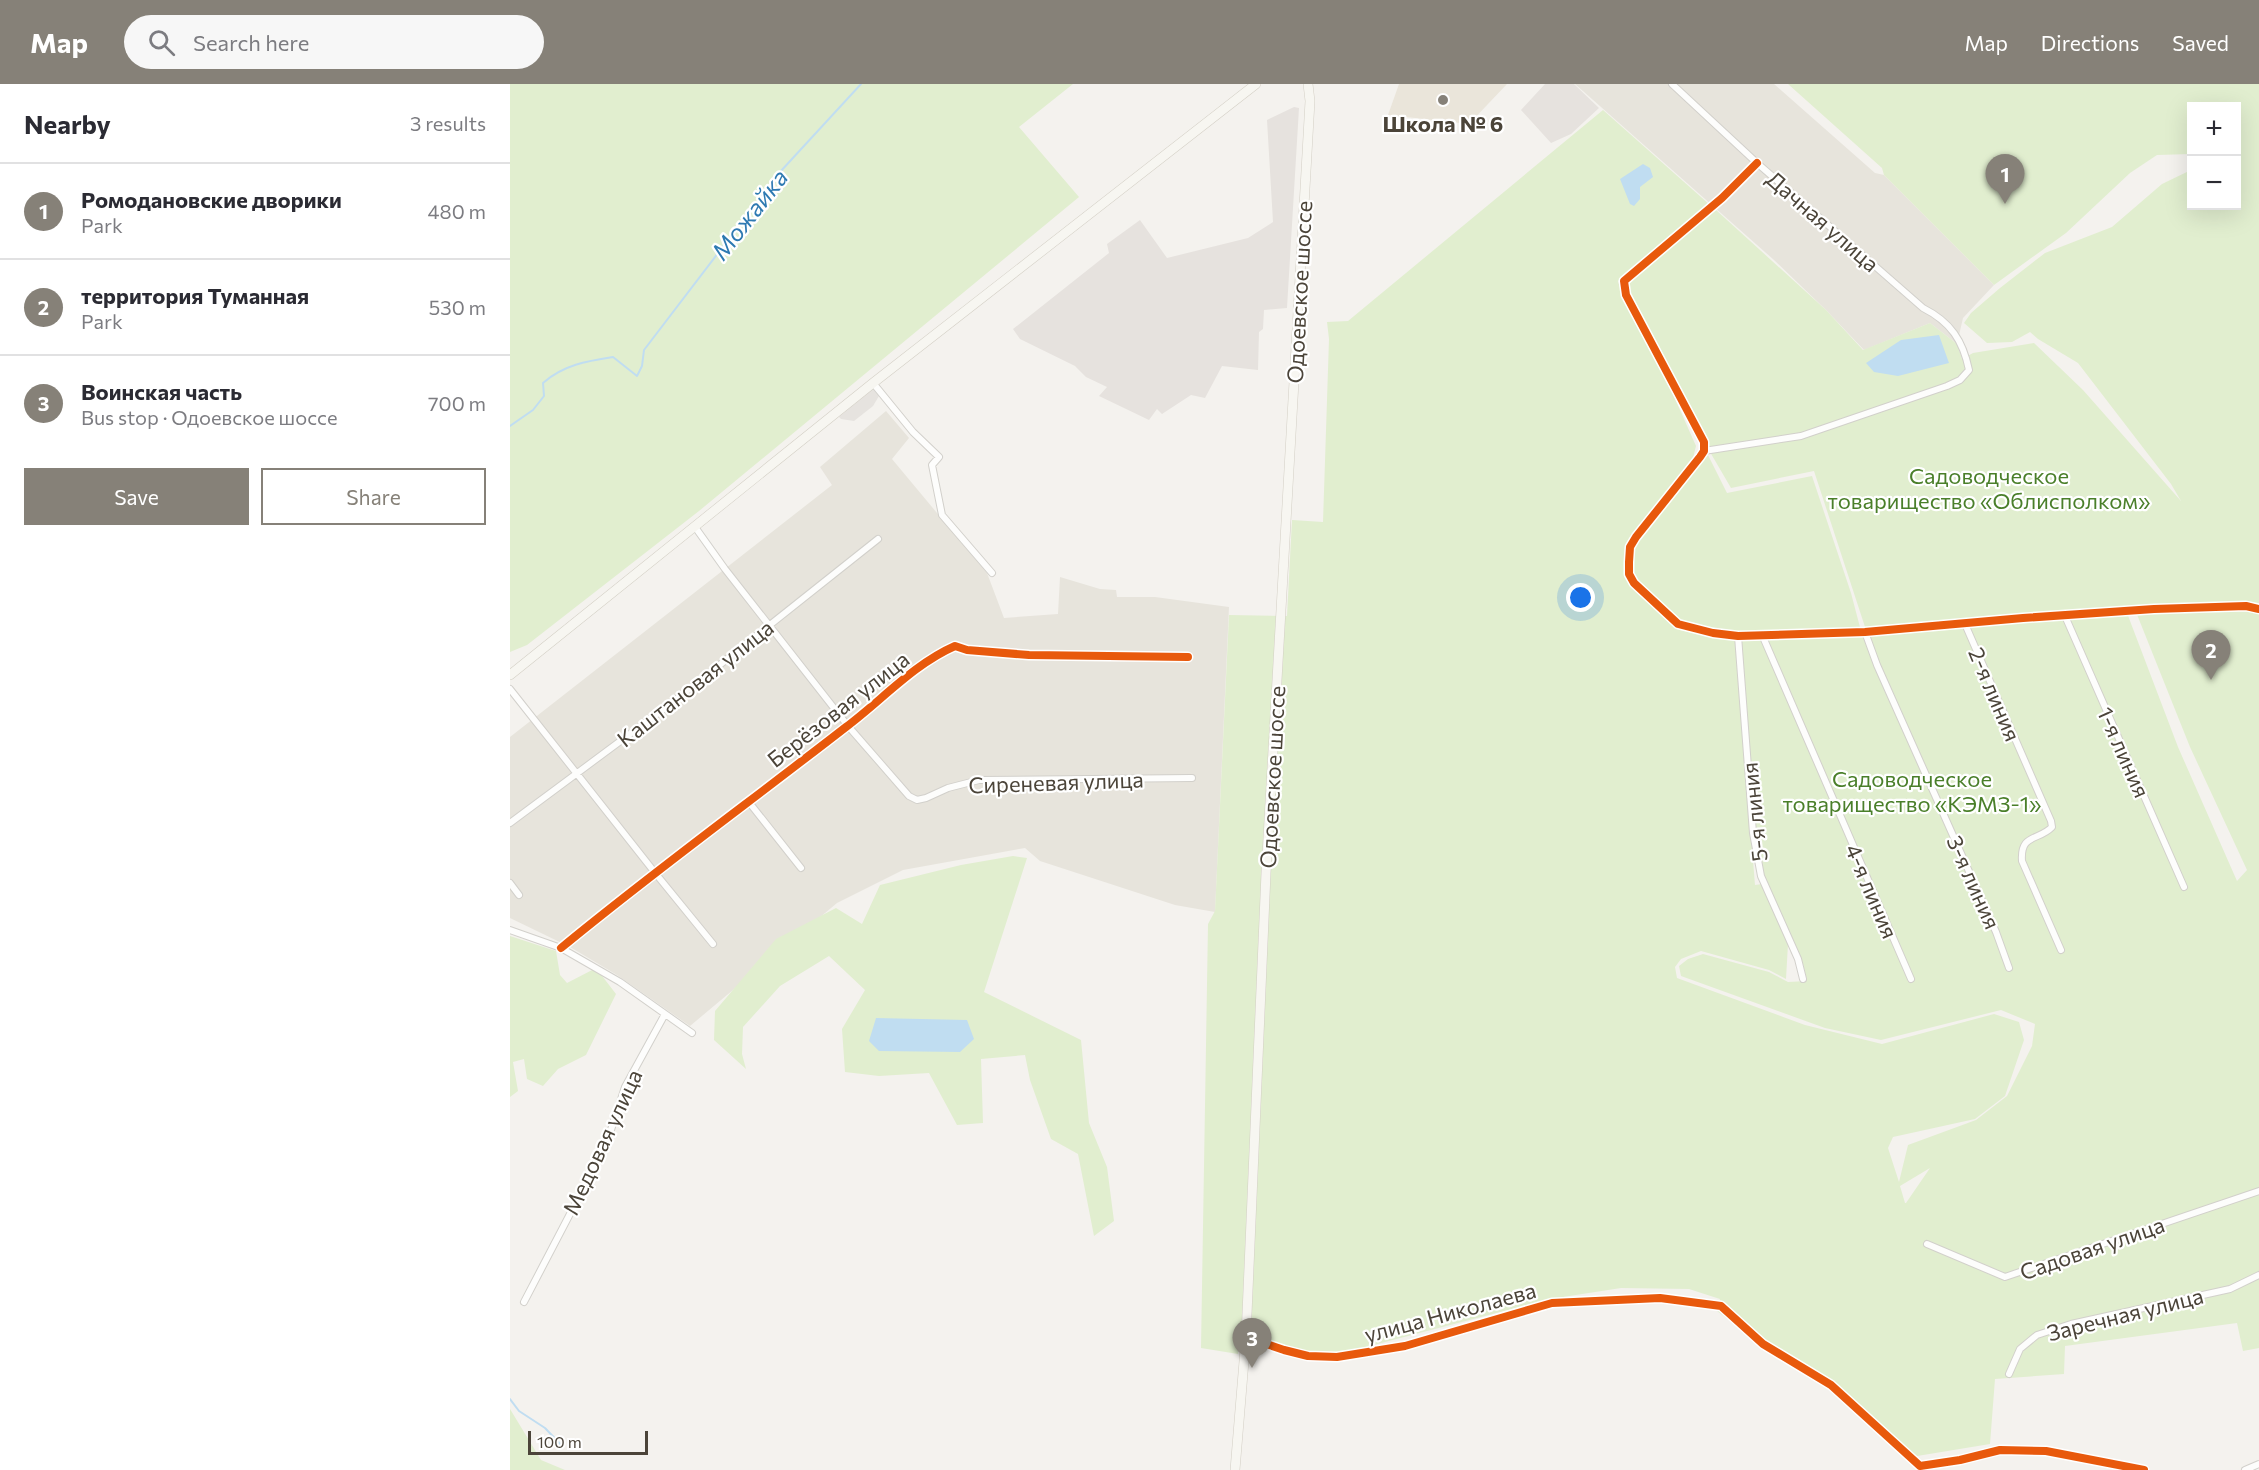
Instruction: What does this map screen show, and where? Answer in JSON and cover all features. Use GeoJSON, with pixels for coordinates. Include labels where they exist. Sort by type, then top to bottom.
{"type":"FeatureCollection","features":[{"type":"Feature","properties":{"kind":"main road"},"geometry":{"type":"LineString","coordinates":[[510,675],[873,383],[1256,84]]}},
{"type":"Feature","properties":{"kind":"main road","name":"Одоевское шоссе"},"geometry":{"type":"LineString","coordinates":[[1235,1470],[1246,1337],[1266,884],[1310,101],[1308,84]]}},
{"type":"Feature","properties":{"kind":"street","name":"Дачная улица"},"geometry":{"type":"LineString","coordinates":[[1672,84],[1757,163],[1923,308],[1935,314],[1959,340],[1965,351],[1969,370],[1960,380],[1801,436],[1704,452]]}},
{"type":"Feature","properties":{"kind":"street"},"geometry":{"type":"LineString","coordinates":[[1757,163],[1714,205],[1624,281],[1626,295],[1704,442],[1704,452],[1630,547],[1629,574],[1634,583],[1678,624],[1713,633],[1762,637],[1865,632],[2154,609],[2246,606],[2259,609]]}},
{"type":"Feature","properties":{"kind":"street"},"geometry":{"type":"LineString","coordinates":[[873,383],[913,432],[939,457],[932,465],[942,515],[992,573]]}},
{"type":"Feature","properties":{"kind":"street","name":"Сиреневая улица"},"geometry":{"type":"LineString","coordinates":[[695,527],[725,569],[848,726],[909,796],[917,800],[948,788],[979,780],[1192,778]]}},
{"type":"Feature","properties":{"kind":"street","name":"Каштановая улица"},"geometry":{"type":"LineString","coordinates":[[510,823],[673,702],[878,539]]}},
{"type":"Feature","properties":{"kind":"street","name":"1-я линия"},"geometry":{"type":"LineString","coordinates":[[2065,616],[2184,887]]}},
{"type":"Feature","properties":{"kind":"street","name":"2-я линия"},"geometry":{"type":"LineString","coordinates":[[1965,624],[2051,821],[2052,826],[2049,830],[2029,839],[2022,850],[2022,861],[2061,950]]}},
{"type":"Feature","properties":{"kind":"street","name":"3-я линия"},"geometry":{"type":"LineString","coordinates":[[1865,632],[1877,665],[1996,932],[2009,968]]}},
{"type":"Feature","properties":{"kind":"street","name":"5-я линия"},"geometry":{"type":"LineString","coordinates":[[1738,636],[1753,833],[1761,876],[1798,959],[1803,979]]}},
{"type":"Feature","properties":{"kind":"street","name":"4-я линия"},"geometry":{"type":"LineString","coordinates":[[1762,637],[1911,979]]}},
{"type":"Feature","properties":{"kind":"street","name":"Берёзовая улица"},"geometry":{"type":"LineString","coordinates":[[561,948],[608,909],[848,726],[936,654],[955,646],[967,650],[1029,655],[1188,657]]}},
{"type":"Feature","properties":{"kind":"street"},"geometry":{"type":"LineString","coordinates":[[510,689],[713,944]]}},
{"type":"Feature","properties":{"kind":"street"},"geometry":{"type":"LineString","coordinates":[[748,801],[801,868]]}},
{"type":"Feature","properties":{"kind":"street"},"geometry":{"type":"LineString","coordinates":[[510,883],[519,894]]}},
{"type":"Feature","properties":{"kind":"street"},"geometry":{"type":"LineString","coordinates":[[510,930],[561,948],[620,982],[692,1033]]}},
{"type":"Feature","properties":{"kind":"street","name":"Медовая улица"},"geometry":{"type":"LineString","coordinates":[[524,1302],[606,1145],[625,1087],[665,1014]]}},
{"type":"Feature","properties":{"kind":"street","name":"Садовая улица"},"geometry":{"type":"LineString","coordinates":[[1927,1244],[2005,1277],[2259,1191]]}},
{"type":"Feature","properties":{"kind":"street","name":"Заречная улица"},"geometry":{"type":"LineString","coordinates":[[2009,1374],[2020,1349],[2037,1335],[2071,1324],[2230,1289],[2259,1275]]}},
{"type":"Feature","properties":{"kind":"street","name":"улица Николаева"},"geometry":{"type":"LineString","coordinates":[[1246,1337],[1308,1356],[1337,1358],[1405,1346],[1552,1303],[1659,1298],[1721,1306],[1763,1344],[1831,1385],[1920,1468],[2000,1450],[2046,1451],[2144,1470]]}},
{"type":"Feature","properties":{"kind":"street"},"geometry":{"type":"LineString","coordinates":[[2245,1470],[2259,1464]]}},
{"type":"Feature","properties":{"kind":"shaded area","name":"Школа № 6"},"geometry":{"type":"Polygon","coordinates":[[[1399,84],[1507,84],[1469,124],[1388,115],[1399,84]]]}},
{"type":"Feature","properties":{"kind":"shaded area"},"geometry":{"type":"Polygon","coordinates":[[[1545,84],[1574,84],[1599,108],[1571,134],[1551,143],[1521,110],[1545,84]]]}},
{"type":"Feature","properties":{"kind":"shaded area"},"geometry":{"type":"Polygon","coordinates":[[[1575,84],[1774,84],[1875,173],[1884,175],[1994,285],[1963,318],[1957,344],[1930,323],[1864,350],[1774,260],[1575,84]]]}},
{"type":"Feature","properties":{"kind":"shaded area"},"geometry":{"type":"Polygon","coordinates":[[[1294,107],[1299,108],[1287,308],[1264,310],[1263,329],[1259,332],[1258,370],[1222,366],[1205,398],[1191,395],[1162,414],[1157,409],[1149,420],[1099,396],[1107,387],[1086,377],[1075,366],[1020,339],[1013,329],[1109,253],[1107,244],[1140,220],[1167,258],[1248,238],[1273,222],[1267,120],[1294,107]]]}},
{"type":"Feature","properties":{"kind":"shaded area"},"geometry":{"type":"Polygon","coordinates":[[[873,389],[879,396],[873,406],[854,421],[839,417],[873,389]]]}},
{"type":"Feature","properties":{"kind":"shaded area"},"geometry":{"type":"Polygon","coordinates":[[[886,411],[909,438],[892,459],[987,573],[1004,618],[1058,614],[1060,577],[1100,589],[1116,590],[1117,597],[1155,597],[1229,607],[1215,912],[1175,905],[1040,861],[1025,848],[903,870],[837,903],[690,1026],[617,975],[570,947],[510,918],[510,737],[832,485],[820,467],[886,411]]]}},
{"type":"Feature","properties":{"kind":"green space"},"geometry":{"type":"Polygon","coordinates":[[[510,84],[1073,84],[1019,127],[1079,197],[699,511],[527,645],[510,652],[510,84]]]}},
{"type":"Feature","properties":{"kind":"green space","name":"Садоводческое товарищество «Облисполком»"},"geometry":{"type":"Polygon","coordinates":[[[1788,84],[2259,84],[2259,606],[2240,603],[1866,630],[1814,471],[1731,488],[1710,452],[1626,287],[1631,278],[1716,210],[1826,310],[1863,350],[1930,323],[1957,344],[1962,359],[1973,353],[2034,343],[2083,390],[2181,501],[2171,484],[2078,363],[2030,332],[2012,342],[1987,343],[1964,323],[1971,313],[2045,253],[2112,227],[2162,184],[2187,172],[2187,210],[2241,210],[2241,102],[2187,102],[2187,154],[2157,155],[2130,173],[2066,233],[1994,285],[1884,175],[1882,168],[1788,84]]]}},
{"type":"Feature","properties":{"kind":"green space","name":"Садоводческое товарищество «КЭМЗ-1»"},"geometry":{"type":"Polygon","coordinates":[[[1603,110],[1710,205],[1618,281],[1623,297],[1672,392],[1696,446],[1693,458],[1627,548],[1625,569],[1635,588],[1680,630],[1735,638],[1755,885],[1762,884],[1788,944],[1786,979],[1769,970],[1701,951],[1681,959],[1675,967],[1677,978],[1805,1025],[1882,1044],[1994,1014],[2019,1022],[2024,1040],[2005,1096],[1975,1119],[1893,1137],[1888,1148],[1899,1182],[1908,1145],[1976,1120],[2007,1096],[2032,1046],[2035,1024],[2001,1010],[1881,1040],[1825,1028],[1681,976],[1679,966],[1688,959],[1703,954],[1769,972],[1788,982],[1807,981],[1803,964],[1763,874],[1755,838],[1741,639],[1862,633],[2127,613],[2178,747],[2237,881],[2247,870],[2190,747],[2136,612],[2242,608],[2259,612],[2259,1348],[2243,1351],[2237,1323],[2065,1346],[2064,1374],[1995,1379],[1990,1444],[1905,1458],[1820,1382],[1769,1351],[1717,1311],[1720,1299],[1689,1289],[1621,1288],[1550,1299],[1339,1354],[1308,1354],[1240,1330],[1238,1354],[1201,1348],[1208,924],[1215,911],[1229,615],[1287,616],[1292,520],[1323,522],[1329,339],[1327,322],[1348,321],[1603,110]],[[1930,1168],[1900,1186],[1906,1203],[1930,1168]]]}},
{"type":"Feature","properties":{"kind":"green space"},"geometry":{"type":"Polygon","coordinates":[[[1708,455],[1727,493],[1812,476],[1851,593],[1861,631],[1765,634],[1714,630],[1692,625],[1676,618],[1635,580],[1631,573],[1634,543],[1708,455]]]}},
{"type":"Feature","properties":{"kind":"green space"},"geometry":{"type":"Polygon","coordinates":[[[1013,856],[1027,858],[984,992],[1081,1040],[1089,1123],[1107,1167],[1114,1221],[1094,1236],[1078,1154],[1051,1139],[1030,1080],[1025,1055],[981,1059],[983,1123],[957,1125],[929,1073],[879,1076],[845,1072],[842,1029],[865,990],[829,956],[780,986],[743,1027],[742,1054],[746,1069],[714,1040],[715,1011],[776,939],[836,908],[862,924],[880,885],[961,865],[1013,856]]]}},
{"type":"Feature","properties":{"kind":"green space"},"geometry":{"type":"Polygon","coordinates":[[[510,936],[556,951],[560,975],[567,983],[596,968],[616,994],[586,1055],[558,1069],[543,1086],[527,1079],[524,1059],[513,1062],[518,1091],[510,1097],[510,936]]]}},
{"type":"Feature","properties":{"kind":"green space"},"geometry":{"type":"Polygon","coordinates":[[[510,1409],[541,1460],[565,1470],[510,1470],[510,1409]]]}},
{"type":"Feature","properties":{"kind":"water"},"geometry":{"type":"Polygon","coordinates":[[[1643,164],[1650,168],[1653,177],[1640,187],[1640,199],[1634,206],[1630,204],[1620,179],[1643,164]]]}},
{"type":"Feature","properties":{"kind":"water"},"geometry":{"type":"Polygon","coordinates":[[[1939,335],[1949,363],[1898,376],[1874,372],[1866,363],[1901,340],[1939,335]]]}},
{"type":"Feature","properties":{"kind":"water"},"geometry":{"type":"Polygon","coordinates":[[[876,1018],[967,1020],[974,1039],[960,1052],[879,1051],[869,1041],[876,1018]]]}},
{"type":"Feature","properties":{"kind":"waterway","name":"Можайка"},"geometry":{"type":"LineString","coordinates":[[510,426],[533,410],[544,396],[543,383],[567,368],[613,357],[637,376],[642,366],[644,350],[780,172],[861,84]]}},
{"type":"Feature","properties":{"kind":"waterway"},"geometry":{"type":"LineString","coordinates":[[510,1399],[519,1411],[545,1428],[563,1447]]}},
{"type":"Feature","properties":{"kind":"cycle path"},"geometry":{"type":"LineString","coordinates":[[1757,163],[1722,198],[1624,281],[1626,295],[1704,442],[1704,451],[1700,457],[1630,547],[1629,574],[1634,583],[1678,624],[1713,633],[1738,636],[1865,632],[2154,609],[2246,606],[2259,609]]}},
{"type":"Feature","properties":{"kind":"cycle path"},"geometry":{"type":"LineString","coordinates":[[561,948],[846,727],[912,672],[955,646],[967,650],[1029,655],[1188,657]]}},
{"type":"Feature","properties":{"kind":"cycle path"},"geometry":{"type":"LineString","coordinates":[[1246,1337],[1308,1356],[1337,1357],[1405,1346],[1552,1303],[1660,1298],[1721,1306],[1763,1344],[1831,1385],[1920,1466],[1960,1460],[2000,1450],[2046,1451],[2144,1470]]}},
{"type":"Feature","properties":{"kind":"place","name":"Школа № 6"},"geometry":{"type":"Point","coordinates":[1443,100]}},
{"type":"Feature","properties":{"kind":"place","name":"Ромодановские дворики"},"geometry":{"type":"Point","coordinates":[2005,204]}},
{"type":"Feature","properties":{"kind":"place","name":"территория Туманная"},"geometry":{"type":"Point","coordinates":[2211,680]}},
{"type":"Feature","properties":{"kind":"place","name":"Воинская часть"},"geometry":{"type":"Point","coordinates":[1252,1368]}}]}
